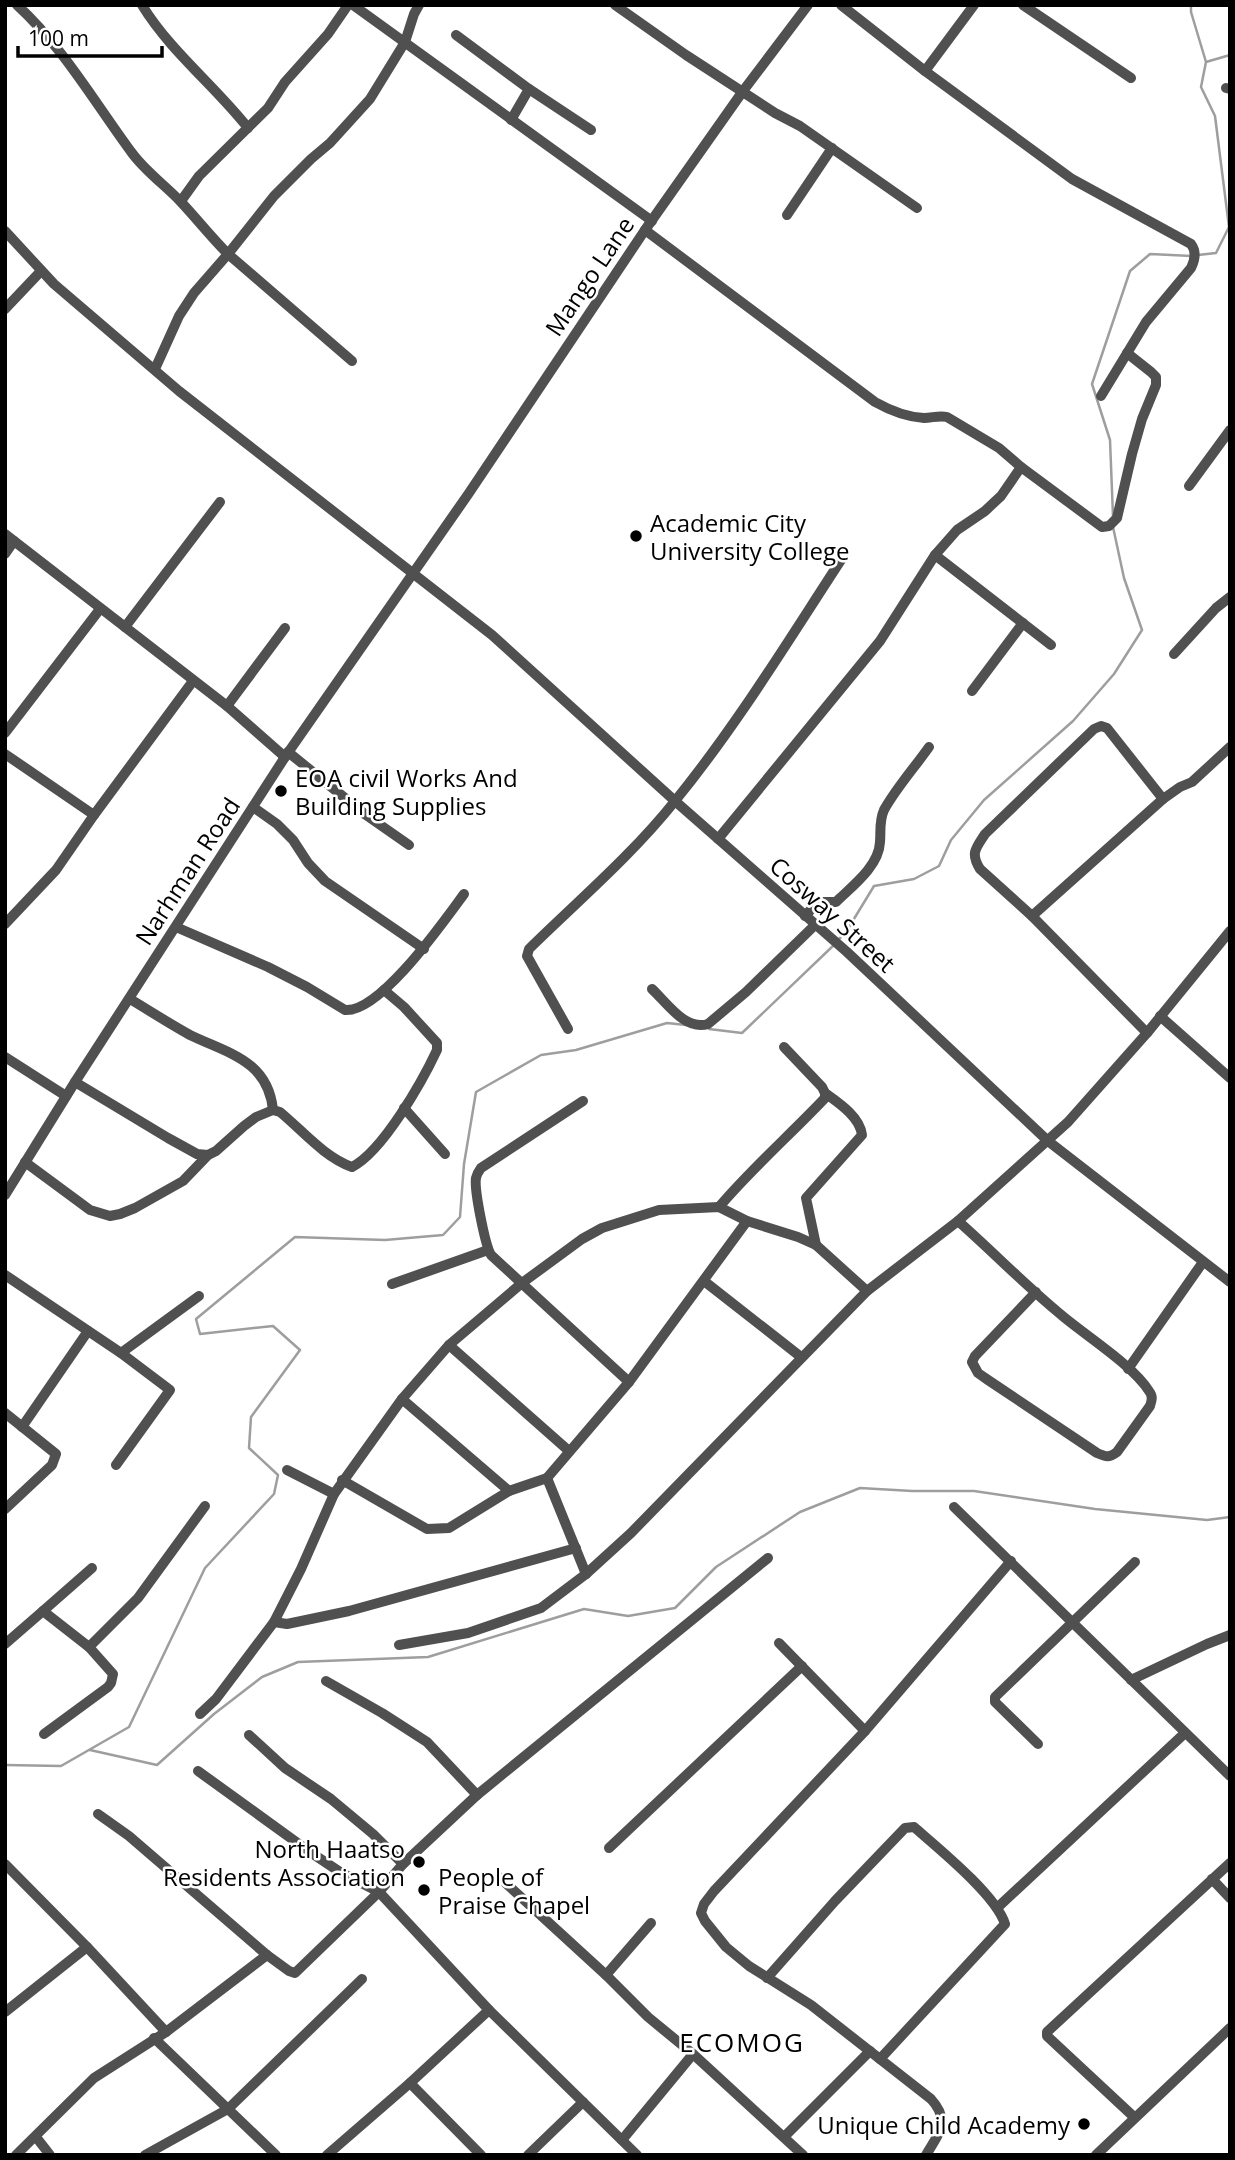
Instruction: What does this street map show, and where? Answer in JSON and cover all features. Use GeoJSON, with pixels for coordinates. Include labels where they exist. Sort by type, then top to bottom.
{"type":"FeatureCollection","features":[{"type":"Feature","properties":{"kind":"street"},"geometry":{"type":"LineString","coordinates":[[17,5],[41,29],[153,178],[181,201],[228,254],[352,361]]}},
{"type":"Feature","properties":{"kind":"street"},"geometry":{"type":"LineString","coordinates":[[142,5],[163,33],[248,128]]}},
{"type":"Feature","properties":{"kind":"street"},"geometry":{"type":"LineString","coordinates":[[181,201],[199,176],[268,108],[285,82],[351,5],[511,120],[875,402],[901,415],[947,417],[999,448],[1101,527],[1109,526],[1119,513],[1142,419],[1156,385],[1156,377],[1127,353]]}},
{"type":"Feature","properties":{"kind":"street"},"geometry":{"type":"LineString","coordinates":[[155,369],[179,316],[194,293],[274,196],[330,143],[370,99],[405,42],[419,5]]}},
{"type":"Feature","properties":{"kind":"street"},"geometry":{"type":"LineString","coordinates":[[615,5],[686,55],[775,113],[800,126],[917,208]]}},
{"type":"Feature","properties":{"kind":"street","name":"Mango Lane"},"geometry":{"type":"LineString","coordinates":[[411,574],[469,493],[648,226],[808,5]]}},
{"type":"Feature","properties":{"kind":"street"},"geometry":{"type":"LineString","coordinates":[[841,5],[925,71],[1072,179],[1191,244],[1195,249],[1192,268],[1146,322],[1101,396]]}},
{"type":"Feature","properties":{"kind":"street"},"geometry":{"type":"LineString","coordinates":[[925,71],[974,5]]}},
{"type":"Feature","properties":{"kind":"street"},"geometry":{"type":"LineString","coordinates":[[1024,5],[1131,78]]}},
{"type":"Feature","properties":{"kind":"street"},"geometry":{"type":"LineString","coordinates":[[456,35],[528,89],[591,130]]}},
{"type":"Feature","properties":{"kind":"street"},"geometry":{"type":"LineString","coordinates":[[511,120],[528,89]]}},
{"type":"Feature","properties":{"kind":"street"},"geometry":{"type":"LineString","coordinates":[[787,215],[832,148]]}},
{"type":"Feature","properties":{"kind":"street","name":"Cosway Street"},"geometry":{"type":"LineString","coordinates":[[5,231],[41,271],[179,391],[492,635],[847,952],[1048,1141],[1230,1283]]}},
{"type":"Feature","properties":{"kind":"street"},"geometry":{"type":"LineString","coordinates":[[5,309],[41,271]]}},
{"type":"Feature","properties":{"kind":"street"},"geometry":{"type":"LineString","coordinates":[[1189,485],[1230,430]]}},
{"type":"Feature","properties":{"kind":"street"},"geometry":{"type":"LineString","coordinates":[[718,839],[880,641],[936,555],[957,530],[1001,496],[1021,467]]}},
{"type":"Feature","properties":{"kind":"street"},"geometry":{"type":"LineString","coordinates":[[125,627],[220,502]]}},
{"type":"Feature","properties":{"kind":"street"},"geometry":{"type":"LineString","coordinates":[[5,554],[10,537],[286,754],[409,845]]}},
{"type":"Feature","properties":{"kind":"street"},"geometry":{"type":"LineString","coordinates":[[936,555],[1051,645]]}},
{"type":"Feature","properties":{"kind":"street"},"geometry":{"type":"LineString","coordinates":[[568,1029],[527,956],[529,949],[650,831],[675,801],[723,740],[841,560]]}},
{"type":"Feature","properties":{"kind":"street","name":"Narhman Road"},"geometry":{"type":"LineString","coordinates":[[5,1195],[286,754],[411,574]]}},
{"type":"Feature","properties":{"kind":"street"},"geometry":{"type":"LineString","coordinates":[[1174,654],[1216,608],[1230,597]]}},
{"type":"Feature","properties":{"kind":"street"},"geometry":{"type":"LineString","coordinates":[[5,733],[100,609]]}},
{"type":"Feature","properties":{"kind":"street"},"geometry":{"type":"LineString","coordinates":[[972,691],[1023,623]]}},
{"type":"Feature","properties":{"kind":"street"},"geometry":{"type":"LineString","coordinates":[[227,706],[285,628]]}},
{"type":"Feature","properties":{"kind":"street"},"geometry":{"type":"LineString","coordinates":[[5,924],[56,870],[193,681]]}},
{"type":"Feature","properties":{"kind":"street"},"geometry":{"type":"LineString","coordinates":[[1147,1033],[1032,916],[980,869],[974,859],[975,849],[985,834],[1094,729],[1101,726],[1107,728],[1163,799]]}},
{"type":"Feature","properties":{"kind":"street"},"geometry":{"type":"LineString","coordinates":[[805,916],[818,902],[835,902],[863,876],[876,856],[880,843],[879,826],[884,810],[929,747]]}},
{"type":"Feature","properties":{"kind":"street"},"geometry":{"type":"LineString","coordinates":[[1032,916],[1163,799],[1192,782],[1230,747]]}},
{"type":"Feature","properties":{"kind":"street"},"geometry":{"type":"LineString","coordinates":[[5,754],[94,815]]}},
{"type":"Feature","properties":{"kind":"street"},"geometry":{"type":"LineString","coordinates":[[253,807],[277,824],[293,840],[308,863],[325,881],[424,949]]}},
{"type":"Feature","properties":{"kind":"street"},"geometry":{"type":"LineString","coordinates":[[176,927],[268,967],[345,1010],[351,1010],[362,1006],[384,990],[424,949],[464,894]]}},
{"type":"Feature","properties":{"kind":"street"},"geometry":{"type":"LineString","coordinates":[[652,989],[687,1023],[702,1026],[708,1024],[816,927]]}},
{"type":"Feature","properties":{"kind":"street"},"geometry":{"type":"LineString","coordinates":[[399,1645],[468,1633],[541,1608],[586,1574],[631,1533],[867,1291],[958,1221],[1068,1122],[1147,1033],[1230,931]]}},
{"type":"Feature","properties":{"kind":"street"},"geometry":{"type":"LineString","coordinates":[[25,1162],[90,1210],[110,1216],[135,1208],[183,1181],[208,1155],[256,1117],[273,1110],[280,1112],[327,1152],[352,1167],[381,1141],[404,1108],[434,1056],[437,1043],[404,1007],[384,990]]}},
{"type":"Feature","properties":{"kind":"street"},"geometry":{"type":"LineString","coordinates":[[130,999],[188,1033],[243,1059],[269,1091],[273,1110]]}},
{"type":"Feature","properties":{"kind":"street"},"geometry":{"type":"LineString","coordinates":[[1160,1016],[1230,1079]]}},
{"type":"Feature","properties":{"kind":"street"},"geometry":{"type":"LineString","coordinates":[[784,1047],[825,1093],[837,1101],[861,1127],[862,1135],[806,1198],[817,1245]]}},
{"type":"Feature","properties":{"kind":"street"},"geometry":{"type":"LineString","coordinates":[[5,1057],[66,1096]]}},
{"type":"Feature","properties":{"kind":"street"},"geometry":{"type":"LineString","coordinates":[[75,1082],[197,1154],[208,1155]]}},
{"type":"Feature","properties":{"kind":"street"},"geometry":{"type":"LineString","coordinates":[[719,1207],[747,1174],[781,1144],[825,1098],[825,1093]]}},
{"type":"Feature","properties":{"kind":"street"},"geometry":{"type":"LineString","coordinates":[[583,1101],[485,1165],[478,1172],[476,1183],[488,1250],[629,1382]]}},
{"type":"Feature","properties":{"kind":"street"},"geometry":{"type":"LineString","coordinates":[[404,1108],[445,1154]]}},
{"type":"Feature","properties":{"kind":"street"},"geometry":{"type":"LineString","coordinates":[[200,1714],[216,1699],[274,1622],[342,1480],[402,1399],[449,1345],[522,1283],[582,1239],[630,1218],[662,1210],[719,1207],[747,1222],[817,1245],[867,1291]]}},
{"type":"Feature","properties":{"kind":"street"},"geometry":{"type":"LineString","coordinates":[[958,1221],[1036,1292],[1128,1369],[1150,1392],[1153,1399],[1150,1406],[1112,1456],[1105,1457],[978,1373],[972,1362],[1036,1292]]}},
{"type":"Feature","properties":{"kind":"street"},"geometry":{"type":"LineString","coordinates":[[342,1480],[427,1529],[438,1530],[449,1528],[509,1491],[547,1478],[629,1382],[747,1222]]}},
{"type":"Feature","properties":{"kind":"street"},"geometry":{"type":"LineString","coordinates":[[392,1284],[488,1250]]}},
{"type":"Feature","properties":{"kind":"street"},"geometry":{"type":"LineString","coordinates":[[1128,1369],[1203,1262]]}},
{"type":"Feature","properties":{"kind":"street"},"geometry":{"type":"LineString","coordinates":[[5,1276],[121,1353],[170,1390],[116,1465]]}},
{"type":"Feature","properties":{"kind":"street"},"geometry":{"type":"LineString","coordinates":[[704,1281],[801,1357]]}},
{"type":"Feature","properties":{"kind":"street"},"geometry":{"type":"LineString","coordinates":[[121,1353],[199,1296]]}},
{"type":"Feature","properties":{"kind":"street"},"geometry":{"type":"LineString","coordinates":[[22,1427],[88,1331]]}},
{"type":"Feature","properties":{"kind":"street"},"geometry":{"type":"LineString","coordinates":[[449,1345],[569,1451]]}},
{"type":"Feature","properties":{"kind":"street"},"geometry":{"type":"LineString","coordinates":[[402,1399],[509,1491]]}},
{"type":"Feature","properties":{"kind":"street"},"geometry":{"type":"LineString","coordinates":[[5,1413],[56,1454],[52,1465],[5,1508]]}},
{"type":"Feature","properties":{"kind":"street"},"geometry":{"type":"LineString","coordinates":[[287,1470],[334,1494]]}},
{"type":"Feature","properties":{"kind":"street"},"geometry":{"type":"LineString","coordinates":[[547,1478],[586,1574]]}},
{"type":"Feature","properties":{"kind":"street"},"geometry":{"type":"LineString","coordinates":[[89,1647],[138,1598],[205,1506]]}},
{"type":"Feature","properties":{"kind":"street"},"geometry":{"type":"LineString","coordinates":[[954,1507],[1230,1776]]}},
{"type":"Feature","properties":{"kind":"street"},"geometry":{"type":"LineString","coordinates":[[274,1622],[287,1624],[349,1611],[576,1548]]}},
{"type":"Feature","properties":{"kind":"street"},"geometry":{"type":"LineString","coordinates":[[98,1814],[128,1836],[267,1955],[295,1973],[379,1892],[403,1864],[477,1795],[768,1558]]}},
{"type":"Feature","properties":{"kind":"street"},"geometry":{"type":"LineString","coordinates":[[926,2155],[942,2126],[943,2116],[932,2099],[811,2005],[749,1966],[726,1947],[701,1913],[714,1891],[866,1731],[1011,1561]]}},
{"type":"Feature","properties":{"kind":"street"},"geometry":{"type":"LineString","coordinates":[[1038,1745],[993,1700],[1135,1562]]}},
{"type":"Feature","properties":{"kind":"street"},"geometry":{"type":"LineString","coordinates":[[5,1644],[92,1569]]}},
{"type":"Feature","properties":{"kind":"street"},"geometry":{"type":"LineString","coordinates":[[43,1611],[89,1647],[113,1674],[111,1683],[44,1734]]}},
{"type":"Feature","properties":{"kind":"street"},"geometry":{"type":"LineString","coordinates":[[1131,1681],[1230,1635]]}},
{"type":"Feature","properties":{"kind":"street"},"geometry":{"type":"LineString","coordinates":[[779,1643],[866,1731]]}},
{"type":"Feature","properties":{"kind":"street"},"geometry":{"type":"LineString","coordinates":[[609,1848],[802,1666]]}},
{"type":"Feature","properties":{"kind":"street"},"geometry":{"type":"LineString","coordinates":[[326,1681],[427,1742],[477,1795]]}},
{"type":"Feature","properties":{"kind":"street"},"geometry":{"type":"LineString","coordinates":[[997,1908],[1185,1733]]}},
{"type":"Feature","properties":{"kind":"street"},"geometry":{"type":"LineString","coordinates":[[249,1735],[285,1768],[331,1799],[373,1834],[403,1864]]}},
{"type":"Feature","properties":{"kind":"street"},"geometry":{"type":"LineString","coordinates":[[198,1771],[310,1852],[340,1872],[379,1892],[489,2010],[637,2155]]}},
{"type":"Feature","properties":{"kind":"street"},"geometry":{"type":"LineString","coordinates":[[768,1978],[835,1901],[905,1828],[914,1828],[947,1855],[997,1908],[1005,1924],[880,2059]]}},
{"type":"Feature","properties":{"kind":"street"},"geometry":{"type":"LineString","coordinates":[[1134,2117],[1047,2036],[1047,2032],[1230,1863]]}},
{"type":"Feature","properties":{"kind":"street"},"geometry":{"type":"LineString","coordinates":[[5,1864],[166,2032]]}},
{"type":"Feature","properties":{"kind":"street"},"geometry":{"type":"LineString","coordinates":[[499,1877],[648,2017],[693,2054],[803,2155]]}},
{"type":"Feature","properties":{"kind":"street"},"geometry":{"type":"LineString","coordinates":[[1212,1879],[1230,1898]]}},
{"type":"Feature","properties":{"kind":"street"},"geometry":{"type":"LineString","coordinates":[[606,1975],[651,1923]]}},
{"type":"Feature","properties":{"kind":"street"},"geometry":{"type":"LineString","coordinates":[[5,2011],[87,1947]]}},
{"type":"Feature","properties":{"kind":"street"},"geometry":{"type":"LineString","coordinates":[[16,2155],[94,2078],[166,2032],[267,1955]]}},
{"type":"Feature","properties":{"kind":"street"},"geometry":{"type":"LineString","coordinates":[[145,2155],[228,2109],[362,1979]]}},
{"type":"Feature","properties":{"kind":"street"},"geometry":{"type":"LineString","coordinates":[[327,2155],[489,2010]]}},
{"type":"Feature","properties":{"kind":"street"},"geometry":{"type":"LineString","coordinates":[[1096,2155],[1230,2028]]}},
{"type":"Feature","properties":{"kind":"street"},"geometry":{"type":"LineString","coordinates":[[154,2038],[276,2155]]}},
{"type":"Feature","properties":{"kind":"street"},"geometry":{"type":"LineString","coordinates":[[784,2137],[870,2051]]}},
{"type":"Feature","properties":{"kind":"street"},"geometry":{"type":"LineString","coordinates":[[622,2140],[693,2054]]}},
{"type":"Feature","properties":{"kind":"street"},"geometry":{"type":"LineString","coordinates":[[410,2083],[481,2155]]}},
{"type":"Feature","properties":{"kind":"street"},"geometry":{"type":"LineString","coordinates":[[528,2155],[583,2102]]}},
{"type":"Feature","properties":{"kind":"street"},"geometry":{"type":"LineString","coordinates":[[36,2137],[50,2155]]}},
{"type":"Feature","properties":{"kind":"waterway"},"geometry":{"type":"LineString","coordinates":[[1191,5],[1206,62]]}},
{"type":"Feature","properties":{"kind":"waterway"},"geometry":{"type":"LineString","coordinates":[[1198,255],[1216,253],[1229,227],[1215,116],[1201,87],[1206,62],[1230,55]]}},
{"type":"Feature","properties":{"kind":"waterway"},"geometry":{"type":"LineString","coordinates":[[1113,516],[1110,440],[1092,384],[1130,271],[1150,254],[1192,256]]}},
{"type":"Feature","properties":{"kind":"waterway"},"geometry":{"type":"LineString","coordinates":[[839,939],[874,886],[914,879],[939,866],[951,840],[984,800],[1073,721],[1114,674],[1142,630],[1124,578],[1113,527]]}},
{"type":"Feature","properties":{"kind":"waterway"},"geometry":{"type":"LineString","coordinates":[[709,1029],[742,1033],[835,944]]}},
{"type":"Feature","properties":{"kind":"waterway"},"geometry":{"type":"LineString","coordinates":[[5,1765],[61,1766],[129,1727],[205,1568],[274,1494],[278,1475],[249,1448],[251,1417],[300,1350],[273,1326],[200,1334],[196,1319],[295,1237],[385,1240],[443,1235],[460,1217],[464,1164],[476,1092],[541,1055],[576,1050],[667,1023],[686,1025]]}},
{"type":"Feature","properties":{"kind":"waterway"},"geometry":{"type":"LineString","coordinates":[[90,1750],[157,1765],[214,1714],[262,1677],[298,1662],[428,1657],[584,1609],[628,1616],[675,1608],[716,1567],[800,1512],[860,1488],[974,1491],[1095,1509],[1207,1520],[1230,1517]]}},
{"type":"Feature","properties":{"kind":"place","name":"Academic City University College"},"geometry":{"type":"Point","coordinates":[636,536]}},
{"type":"Feature","properties":{"kind":"place","name":"EOA civil Works And Building Supplies"},"geometry":{"type":"Point","coordinates":[281,791]}},
{"type":"Feature","properties":{"kind":"place","name":"North Haatso Residents Association"},"geometry":{"type":"Point","coordinates":[419,1862]}},
{"type":"Feature","properties":{"kind":"place","name":"People of Praise Chapel"},"geometry":{"type":"Point","coordinates":[424,1890]}},
{"type":"Feature","properties":{"kind":"place","name":"Unique Child Academy"},"geometry":{"type":"Point","coordinates":[1084,2124]}},
{"type":"Feature","properties":{"kind":"district","name":"ECOMOG"},"geometry":{"type":"Point","coordinates":[742,2042]}}]}
